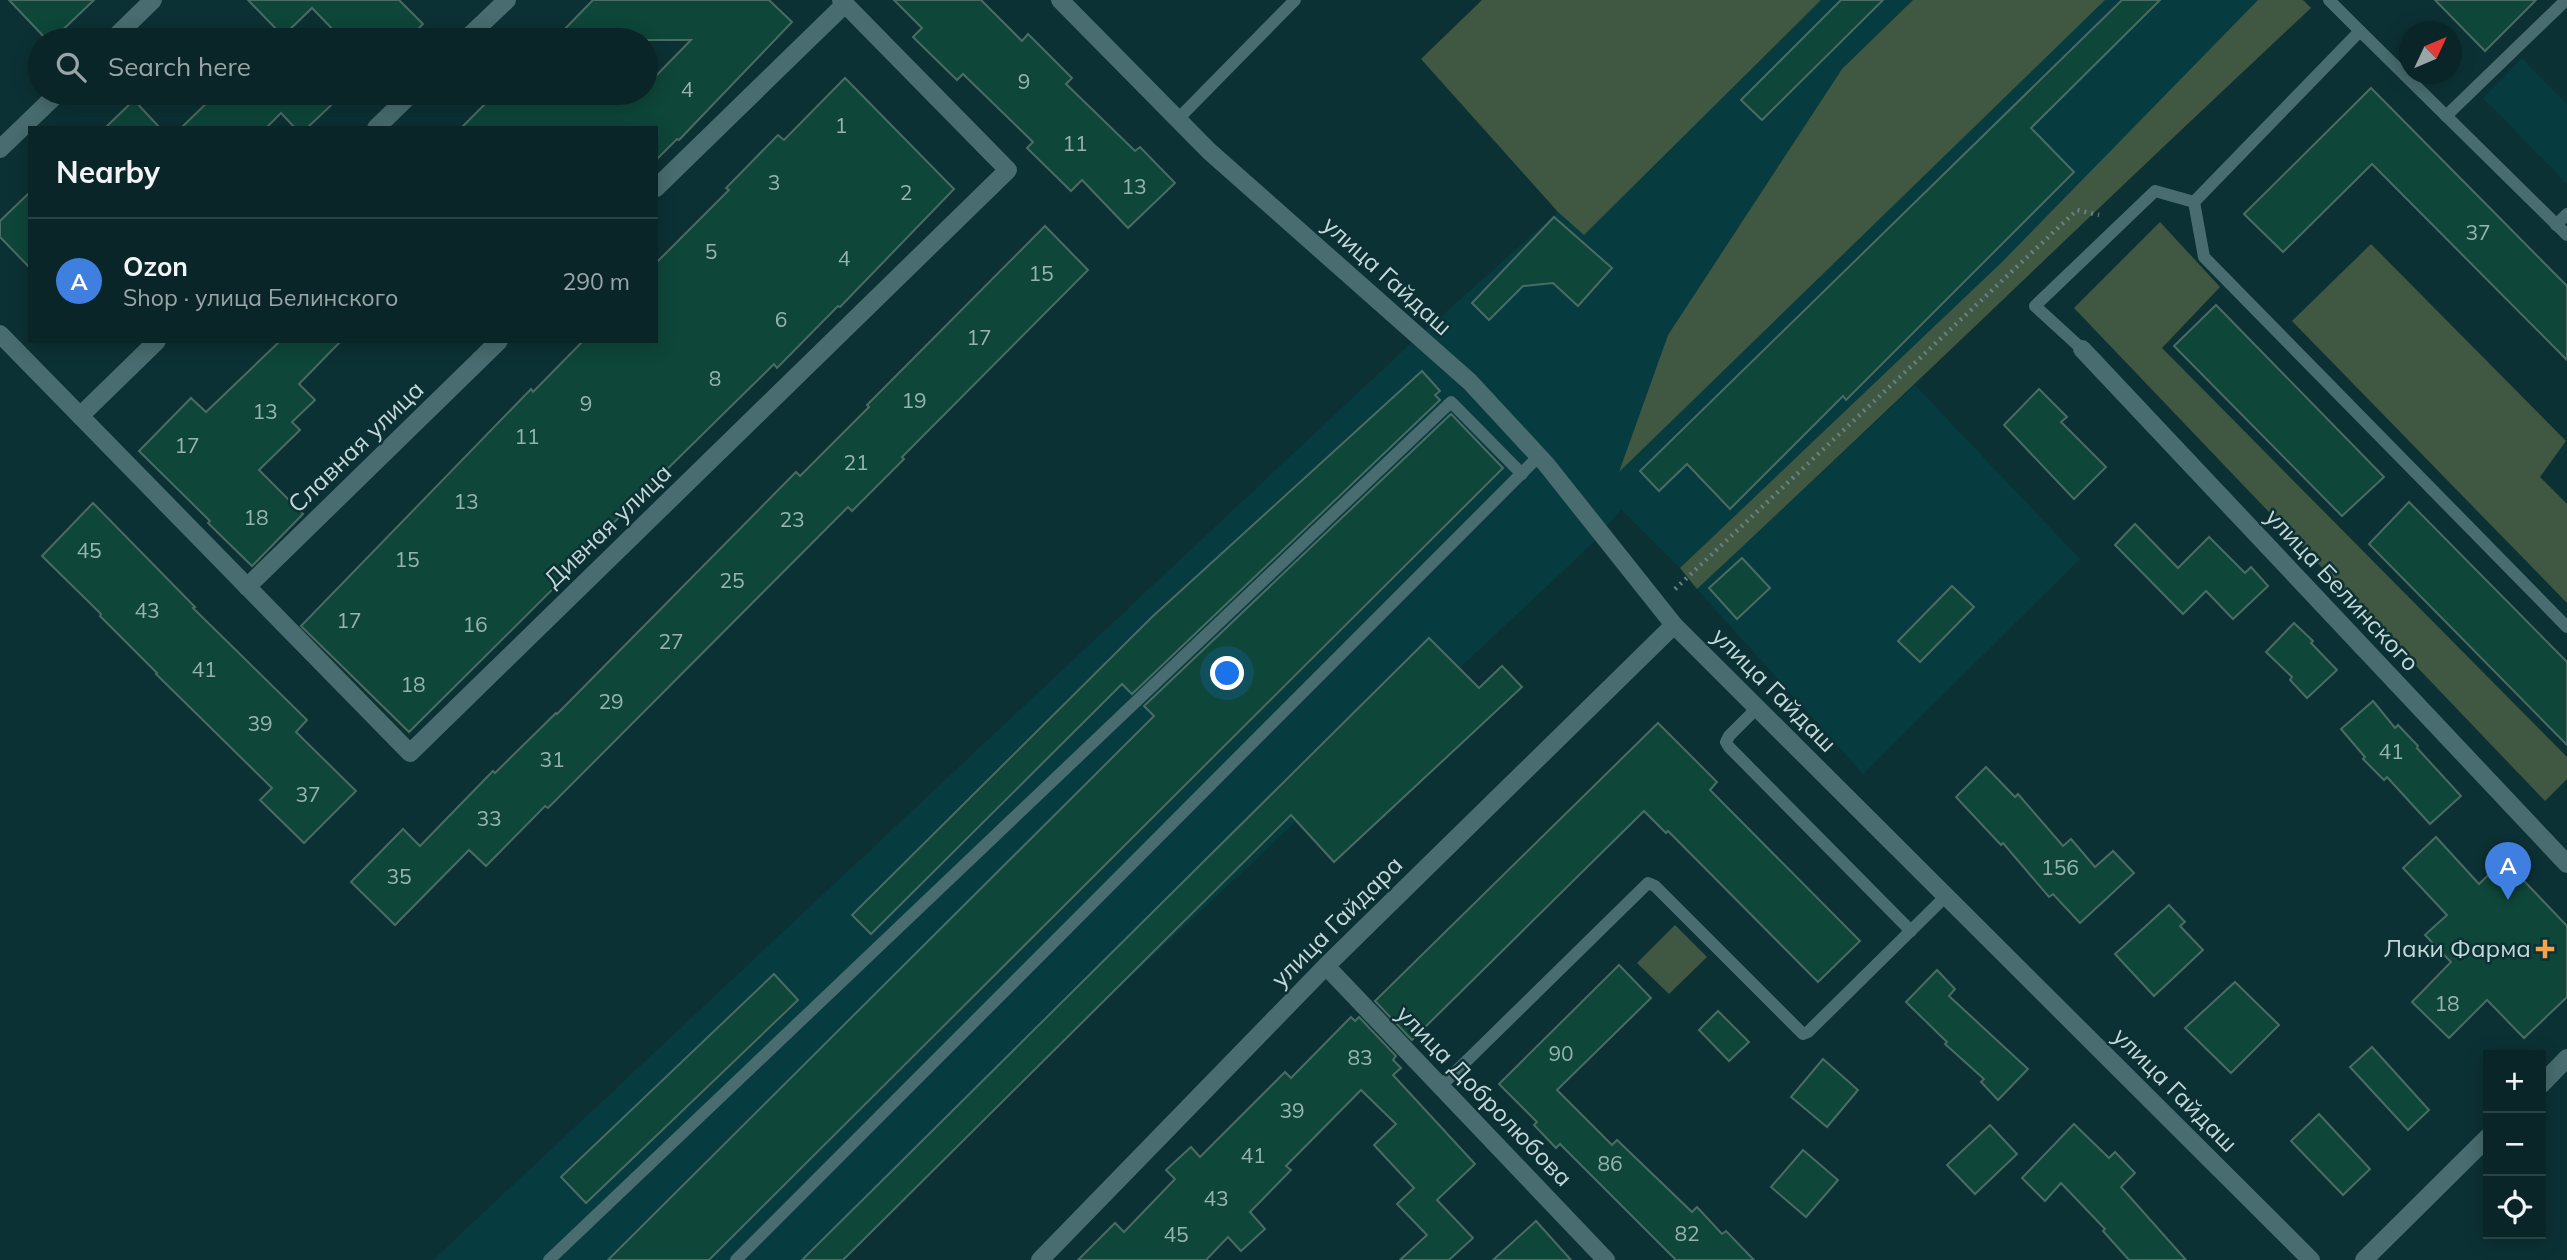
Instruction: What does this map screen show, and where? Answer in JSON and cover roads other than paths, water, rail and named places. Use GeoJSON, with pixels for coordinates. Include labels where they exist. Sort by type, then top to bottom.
{"type":"FeatureCollection","features":[{"type":"Feature","properties":{"kind":"street"},"geometry":{"type":"LineString","coordinates":[[124,28],[153,0]]}},
{"type":"Feature","properties":{"kind":"street"},"geometry":{"type":"LineString","coordinates":[[478,28],[507,0]]}},
{"type":"Feature","properties":{"kind":"street","name":"улица Гайдаш"},"geometry":{"type":"LineString","coordinates":[[1060,0],[1209,151],[1470,382],[1539,456],[1674,625],[2311,1260]]}},
{"type":"Feature","properties":{"kind":"street"},"geometry":{"type":"LineString","coordinates":[[658,186],[843,2]]}},
{"type":"Feature","properties":{"kind":"street","name":"Дивная улица"},"geometry":{"type":"LineString","coordinates":[[0,334],[410,753],[1008,170],[843,2]]}},
{"type":"Feature","properties":{"kind":"street"},"geometry":{"type":"LineString","coordinates":[[0,149],[46,105]]}},
{"type":"Feature","properties":{"kind":"street"},"geometry":{"type":"LineString","coordinates":[[378,126],[400,105]]}},
{"type":"Feature","properties":{"kind":"street"},"geometry":{"type":"LineString","coordinates":[[80,416],[155,343]]}},
{"type":"Feature","properties":{"kind":"street","name":"Славная улица"},"geometry":{"type":"LineString","coordinates":[[247,587],[497,343]]}},
{"type":"Feature","properties":{"kind":"street","name":"улица Белинского"},"geometry":{"type":"LineString","coordinates":[[2081,349],[2567,864]]}},
{"type":"Feature","properties":{"kind":"street","name":"улица Гайдара"},"geometry":{"type":"LineString","coordinates":[[1040,1260],[1326,966],[1674,625]]}},
{"type":"Feature","properties":{"kind":"street","name":"улица Добролюбова"},"geometry":{"type":"LineString","coordinates":[[1326,966],[1606,1260]]}},
{"type":"Feature","properties":{"kind":"street"},"geometry":{"type":"LineString","coordinates":[[2546,1079],[2567,1058]]}},
{"type":"Feature","properties":{"kind":"street"},"geometry":{"type":"LineString","coordinates":[[2364,1260],[2483,1142]]}},
{"type":"Feature","properties":{"kind":"lane"},"geometry":{"type":"LineString","coordinates":[[1178,119],[1294,0]]}},
{"type":"Feature","properties":{"kind":"lane"},"geometry":{"type":"LineString","coordinates":[[2329,0],[2567,235]]}},
{"type":"Feature","properties":{"kind":"lane"},"geometry":{"type":"LineString","coordinates":[[2446,116],[2566,0]]}},
{"type":"Feature","properties":{"kind":"lane"},"geometry":{"type":"LineString","coordinates":[[2194,202],[2360,31]]}},
{"type":"Feature","properties":{"kind":"lane"},"geometry":{"type":"LineString","coordinates":[[2081,349],[2035,306],[2155,191],[2194,202]]}},
{"type":"Feature","properties":{"kind":"lane"},"geometry":{"type":"LineString","coordinates":[[2194,202],[2204,257],[2567,627]]}},
{"type":"Feature","properties":{"kind":"lane"},"geometry":{"type":"LineString","coordinates":[[2556,225],[2567,214]]}},
{"type":"Feature","properties":{"kind":"lane"},"geometry":{"type":"LineString","coordinates":[[549,1260],[1451,402],[1521,474]]}},
{"type":"Feature","properties":{"kind":"lane"},"geometry":{"type":"LineString","coordinates":[[736,1260],[1539,456]]}},
{"type":"Feature","properties":{"kind":"lane"},"geometry":{"type":"LineString","coordinates":[[1757,708],[1729,736],[1726,741],[1729,747],[1911,931]]}},
{"type":"Feature","properties":{"kind":"lane"},"geometry":{"type":"LineString","coordinates":[[1441,1086],[1648,883],[1655,886],[1803,1034],[1946,896]]}},
{"type":"Feature","properties":{"kind":"place","name":"Ozon"},"geometry":{"type":"Point","coordinates":[2508,900]}},
{"type":"Feature","properties":{"kind":"place","name":"Лаки Фарма"},"geometry":{"type":"Point","coordinates":[2545,949]}}]}
